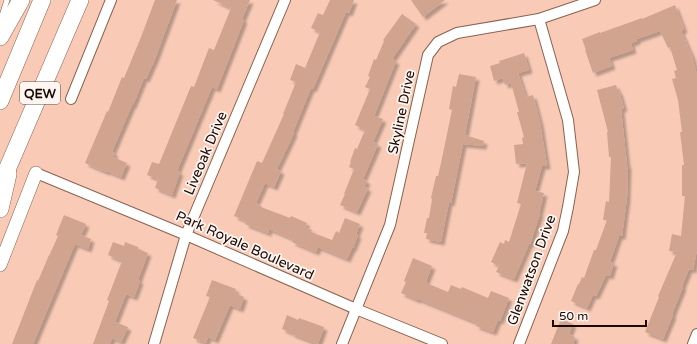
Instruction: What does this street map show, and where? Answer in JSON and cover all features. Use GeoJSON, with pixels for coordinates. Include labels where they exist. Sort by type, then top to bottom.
{"type":"FeatureCollection","features":[{"type":"Feature","properties":{"kind":"highway"},"geometry":{"type":"LineString","coordinates":[[0,37],[21,0]]}},
{"type":"Feature","properties":{"kind":"highway","name":"QEW"},"geometry":{"type":"LineString","coordinates":[[0,101],[42,0]]}},
{"type":"Feature","properties":{"kind":"highway","name":"QEW"},"geometry":{"type":"LineString","coordinates":[[0,186],[80,0]]}},
{"type":"Feature","properties":{"kind":"highway"},"geometry":{"type":"LineString","coordinates":[[0,209],[13,154]]}},
{"type":"Feature","properties":{"kind":"main road"},"geometry":{"type":"LineString","coordinates":[[0,265],[36,172]]}},
{"type":"Feature","properties":{"kind":"street"},"geometry":{"type":"LineString","coordinates":[[71,99],[111,0]]}},
{"type":"Feature","properties":{"kind":"street","name":"Liveoak Drive"},"geometry":{"type":"LineString","coordinates":[[154,344],[186,235],[285,0]]}},
{"type":"Feature","properties":{"kind":"street","name":"Skyline Drive"},"geometry":{"type":"LineString","coordinates":[[342,344],[390,225],[428,55],[438,42],[457,33],[540,19],[595,0]]}},
{"type":"Feature","properties":{"kind":"street","name":"Glenwatson Drive"},"geometry":{"type":"LineString","coordinates":[[519,344],[563,231],[574,172],[568,120],[540,19]]}},
{"type":"Feature","properties":{"kind":"street","name":"Park Royale Boulevard"},"geometry":{"type":"LineString","coordinates":[[36,172],[356,309],[442,344]]}},
{"type":"Feature","properties":{"kind":"street"},"geometry":{"type":"LineString","coordinates":[[693,344],[697,334]]}},
{"type":"Feature","properties":{"kind":"lane"},"geometry":{"type":"LineString","coordinates":[[0,22],[7,0]]}},
{"type":"Feature","properties":{"kind":"building"},"geometry":{"type":"Polygon","coordinates":[[[155,0],[177,0],[155,59],[146,79],[144,78],[112,152],[115,153],[113,157],[127,163],[121,177],[85,163],[122,77],[124,78],[155,0]]]}},
{"type":"Feature","properties":{"kind":"building"},"geometry":{"type":"Polygon","coordinates":[[[213,0],[250,0],[242,19],[244,20],[217,89],[212,87],[177,171],[180,172],[172,195],[155,188],[158,179],[147,175],[152,162],[159,164],[191,86],[194,87],[209,48],[214,50],[231,8],[213,0]]]}},
{"type":"Feature","properties":{"kind":"building"},"geometry":{"type":"Polygon","coordinates":[[[330,0],[354,0],[349,13],[346,12],[313,89],[311,88],[293,132],[294,133],[277,169],[281,171],[274,187],[265,183],[256,203],[261,207],[290,218],[291,216],[307,223],[305,227],[312,230],[311,232],[332,240],[336,231],[339,233],[345,218],[360,224],[356,234],[358,235],[347,259],[318,247],[316,252],[292,242],[293,239],[269,229],[268,233],[245,224],[246,221],[234,216],[257,161],[262,163],[284,114],[296,82],[290,80],[296,64],[305,68],[320,32],[311,28],[318,13],[323,15],[330,0]]]}},
{"type":"Feature","properties":{"kind":"building"},"geometry":{"type":"Polygon","coordinates":[[[411,0],[445,0],[423,17],[411,0]]]}},
{"type":"Feature","properties":{"kind":"building"},"geometry":{"type":"Polygon","coordinates":[[[675,5],[684,29],[681,31],[692,56],[697,75],[697,250],[693,270],[689,269],[663,339],[645,332],[659,297],[658,296],[677,252],[669,251],[672,234],[681,236],[685,196],[682,196],[682,165],[684,165],[678,100],[672,79],[676,78],[674,71],[677,70],[670,47],[668,48],[660,31],[637,39],[637,41],[631,43],[633,50],[609,58],[612,66],[593,73],[582,39],[642,19],[675,5]]]}},
{"type":"Feature","properties":{"kind":"building"},"geometry":{"type":"Polygon","coordinates":[[[402,14],[416,24],[392,59],[396,61],[374,116],[383,119],[373,142],[378,144],[363,179],[367,181],[364,187],[368,188],[357,212],[340,205],[354,169],[349,167],[350,162],[355,148],[357,149],[365,130],[355,125],[370,89],[365,87],[370,77],[368,76],[374,59],[376,60],[384,41],[383,40],[402,14]]]}},
{"type":"Feature","properties":{"kind":"building"},"geometry":{"type":"Polygon","coordinates":[[[524,53],[529,70],[518,73],[526,97],[533,95],[540,122],[547,166],[542,166],[535,191],[544,193],[540,214],[530,244],[514,279],[496,272],[499,266],[491,262],[500,242],[504,244],[505,240],[509,242],[521,204],[517,203],[527,163],[516,164],[514,145],[523,144],[522,138],[524,137],[511,83],[505,85],[503,78],[494,81],[490,66],[500,63],[499,61],[524,53]]]}},
{"type":"Feature","properties":{"kind":"building"},"geometry":{"type":"Polygon","coordinates":[[[459,74],[476,77],[465,135],[484,141],[483,146],[463,144],[451,203],[449,202],[441,242],[426,239],[427,233],[424,233],[427,218],[429,218],[431,198],[436,176],[438,176],[452,110],[449,109],[453,86],[456,87],[459,74]]]}},
{"type":"Feature","properties":{"kind":"building"},"geometry":{"type":"Polygon","coordinates":[[[616,85],[624,108],[621,109],[628,165],[627,198],[622,236],[619,236],[610,262],[614,263],[610,276],[606,275],[596,296],[593,295],[587,308],[571,301],[578,284],[582,277],[584,278],[594,250],[596,250],[607,220],[603,220],[606,201],[609,202],[611,157],[609,157],[608,132],[597,90],[616,85]]]}},
{"type":"Feature","properties":{"kind":"building"},"geometry":{"type":"Polygon","coordinates":[[[64,215],[86,224],[81,235],[91,239],[88,249],[75,244],[33,344],[12,344],[37,280],[38,281],[58,236],[56,235],[64,215]]]}},
{"type":"Feature","properties":{"kind":"building"},"geometry":{"type":"Polygon","coordinates":[[[113,242],[124,246],[125,242],[148,253],[138,280],[140,281],[134,297],[126,294],[115,322],[128,327],[121,342],[112,338],[110,344],[93,344],[109,301],[107,300],[122,261],[108,255],[113,242]]]}},
{"type":"Feature","properties":{"kind":"building"},"geometry":{"type":"Polygon","coordinates":[[[413,258],[432,266],[426,283],[448,292],[451,285],[461,289],[462,287],[488,298],[491,291],[509,298],[500,321],[498,320],[493,332],[476,326],[477,323],[401,293],[413,258]]]}},
{"type":"Feature","properties":{"kind":"building"},"geometry":{"type":"Polygon","coordinates":[[[212,280],[236,289],[235,293],[244,297],[240,309],[230,305],[215,340],[208,337],[206,343],[193,338],[210,297],[206,296],[212,280]]]}},
{"type":"Feature","properties":{"kind":"building"},"geometry":{"type":"Polygon","coordinates":[[[287,315],[298,320],[299,318],[324,327],[318,344],[282,329],[287,315]]]}},
{"type":"Feature","properties":{"kind":"building"},"geometry":{"type":"Polygon","coordinates":[[[561,319],[573,324],[569,334],[575,337],[573,344],[551,344],[561,319]]]}}]}
